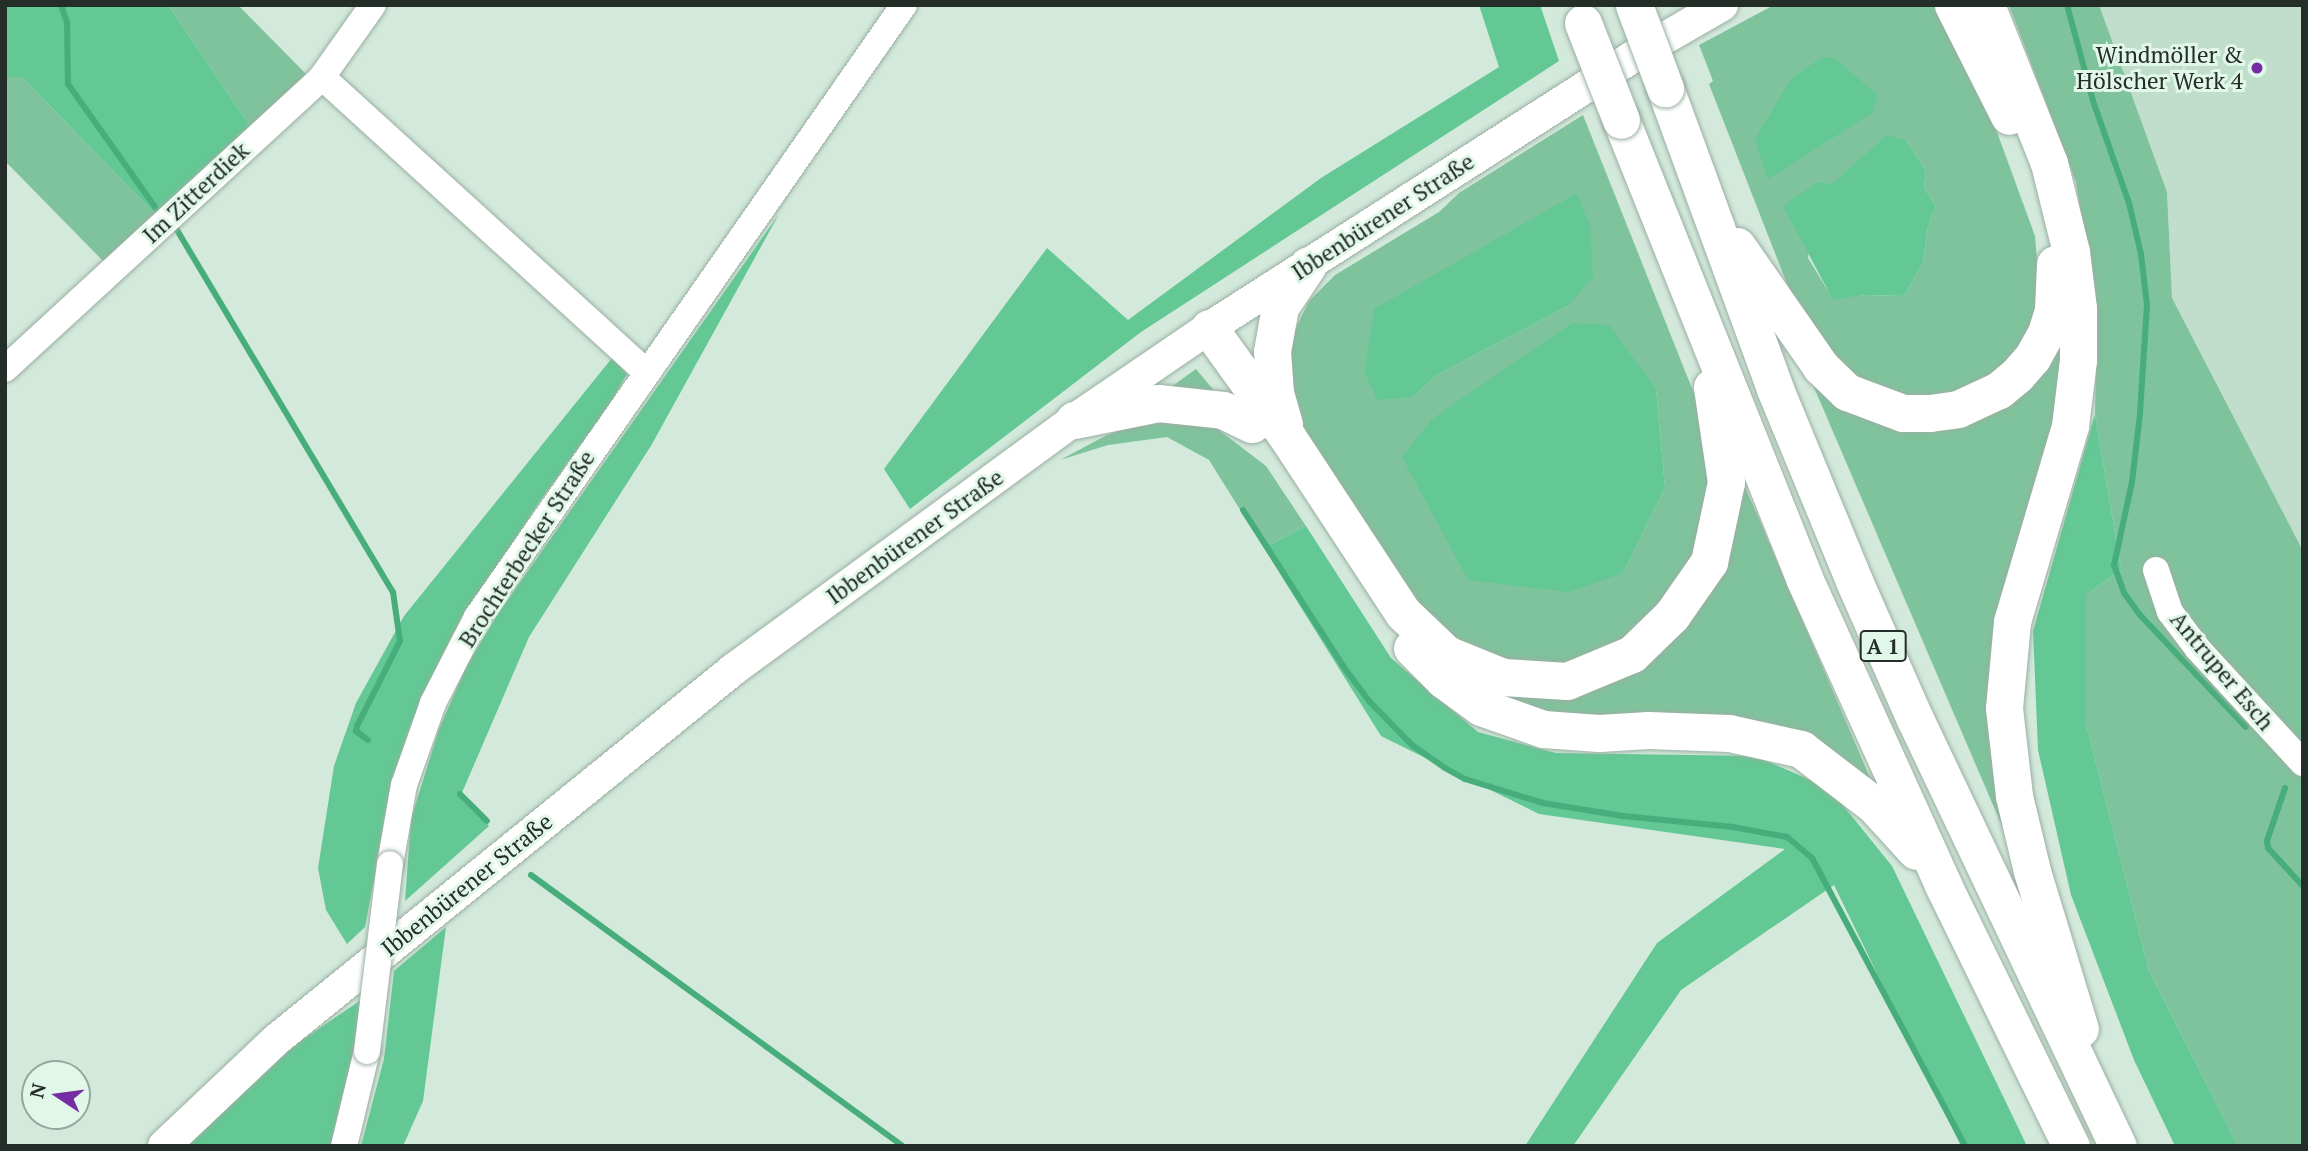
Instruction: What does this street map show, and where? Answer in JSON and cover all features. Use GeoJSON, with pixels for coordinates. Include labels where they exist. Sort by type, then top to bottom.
{"type":"FeatureCollection","features":[{"type":"Feature","properties":{"kind":"highway","name":"A 1"},"geometry":{"type":"LineString","coordinates":[[1634,5],[1775,389],[1854,581],[1915,719],[2118,1146]]}},
{"type":"Feature","properties":{"kind":"highway"},"geometry":{"type":"LineString","coordinates":[[1706,199],[1799,339],[1821,367],[1847,392],[1903,413],[1930,414],[1958,409],[1999,390],[2032,358],[2046,333],[2053,310],[2056,273],[2050,227],[2032,173],[2012,124],[1953,5]]}},
{"type":"Feature","properties":{"kind":"highway"},"geometry":{"type":"LineString","coordinates":[[1986,5],[2049,163],[2071,252],[2078,308],[2078,360],[2070,426],[2012,622],[2004,708],[2014,796],[2032,871],[2080,1023],[2087,1082]]}},
{"type":"Feature","properties":{"kind":"highway","name":"A 1"},"geometry":{"type":"LineString","coordinates":[[1580,14],[1804,579],[1943,885],[2071,1146]]}},
{"type":"Feature","properties":{"kind":"highway"},"geometry":{"type":"LineString","coordinates":[[1200,335],[1288,438],[1403,613],[1446,654],[1503,677],[1567,681],[1632,654],[1672,615],[1709,562],[1726,482],[1714,394],[1678,261]]}},
{"type":"Feature","properties":{"kind":"highway"},"geometry":{"type":"LineString","coordinates":[[1288,438],[1275,393],[1272,351],[1280,307],[1308,265]]}},
{"type":"Feature","properties":{"kind":"highway"},"geometry":{"type":"LineString","coordinates":[[1200,335],[1252,424],[1283,457],[1408,644],[1444,680],[1481,707],[1544,729],[1599,733],[1648,730],[1729,733],[1801,749],[1874,805],[1943,885]]}},
{"type":"Feature","properties":{"kind":"highway"},"geometry":{"type":"LineString","coordinates":[[1074,420],[1158,403],[1223,410],[1252,424]]}},
{"type":"Feature","properties":{"kind":"main road","name":"Ibbenbürener Straße"},"geometry":{"type":"LineString","coordinates":[[164,1146],[276,1040],[734,669],[1074,420],[1200,335],[1634,56],[1722,5]]}},
{"type":"Feature","properties":{"kind":"street","name":"Im Zitterdiek"},"geometry":{"type":"LineString","coordinates":[[5,369],[322,77],[373,5]]}},
{"type":"Feature","properties":{"kind":"street","name":"Brochterbecker Straße"},"geometry":{"type":"LineString","coordinates":[[344,1146],[367,1051],[390,864],[404,785],[429,715],[477,617],[904,5]]}},
{"type":"Feature","properties":{"kind":"street"},"geometry":{"type":"LineString","coordinates":[[322,77],[646,372]]}},
{"type":"Feature","properties":{"kind":"street","name":"Antruper Esch"},"geometry":{"type":"LineString","coordinates":[[2156,570],[2170,612],[2198,649],[2303,763]]}},
{"type":"Feature","properties":{"kind":"shaded area"},"geometry":{"type":"Polygon","coordinates":[[[2099,5],[2303,5],[2303,551],[2172,298],[2167,192],[2099,5]]]}},
{"type":"Feature","properties":{"kind":"green space"},"geometry":{"type":"Polygon","coordinates":[[[5,5],[168,5],[250,126],[155,214],[22,77],[5,77],[5,5]]]}},
{"type":"Feature","properties":{"kind":"green space"},"geometry":{"type":"Polygon","coordinates":[[[168,5],[238,5],[306,74],[250,126],[168,5]]]}},
{"type":"Feature","properties":{"kind":"green space"},"geometry":{"type":"Polygon","coordinates":[[[1479,5],[1540,5],[1559,61],[1141,332],[910,509],[884,469],[1047,248],[1128,320],[1321,178],[1499,67],[1479,5]]]}},
{"type":"Feature","properties":{"kind":"green space"},"geometry":{"type":"Polygon","coordinates":[[[1774,5],[1936,5],[1986,102],[2035,236],[2040,294],[2026,337],[2012,357],[1992,375],[1969,388],[1935,397],[1915,397],[1896,393],[1857,376],[1823,344],[1789,289],[1709,84],[1713,81],[1699,45],[1774,5]],[[1906,140],[1832,185],[1818,182],[1808,258],[1833,299],[1865,295],[1904,296],[1923,262],[1928,226],[1936,206],[1924,188],[1926,171],[1906,140]]]}},
{"type":"Feature","properties":{"kind":"green space"},"geometry":{"type":"Polygon","coordinates":[[[2009,5],[2099,5],[2167,192],[2172,298],[2303,551],[2303,1146],[2238,1146],[2149,971],[2086,724],[2086,595],[2121,569],[2095,414],[2097,318],[2076,182],[2009,5]]]}},
{"type":"Feature","properties":{"kind":"green space"},"geometry":{"type":"Polygon","coordinates":[[[1822,57],[1834,58],[1878,95],[1872,113],[1768,179],[1755,139],[1791,79],[1822,57]]]}},
{"type":"Feature","properties":{"kind":"green space"},"geometry":{"type":"Polygon","coordinates":[[[5,77],[22,77],[155,214],[104,262],[5,161],[5,77]]]}},
{"type":"Feature","properties":{"kind":"green space"},"geometry":{"type":"Polygon","coordinates":[[[1583,115],[1699,406],[1710,463],[1702,533],[1684,574],[1624,642],[1556,665],[1490,658],[1445,632],[1409,596],[1307,436],[1296,408],[1289,367],[1290,340],[1309,301],[1335,275],[1439,212],[1459,193],[1583,115]],[[1590,226],[1412,397],[1437,375],[1568,306],[1590,226]],[[1656,389],[1623,573],[1665,488],[1656,389]]]}},
{"type":"Feature","properties":{"kind":"green space"},"geometry":{"type":"Polygon","coordinates":[[[1887,135],[1906,140],[1926,171],[1924,188],[1936,206],[1928,226],[1923,262],[1904,296],[1865,295],[1833,300],[1783,206],[1818,182],[1832,184],[1887,135]]]}},
{"type":"Feature","properties":{"kind":"green space"},"geometry":{"type":"Polygon","coordinates":[[[1577,193],[1590,226],[1593,277],[1568,306],[1437,375],[1412,397],[1377,400],[1365,373],[1374,309],[1577,193]]]}},
{"type":"Feature","properties":{"kind":"green space"},"geometry":{"type":"Polygon","coordinates":[[[779,214],[652,444],[529,637],[461,795],[489,826],[405,901],[411,819],[439,729],[466,667],[497,615],[779,214]]]}},
{"type":"Feature","properties":{"kind":"green space"},"geometry":{"type":"Polygon","coordinates":[[[1572,323],[1609,325],[1656,389],[1665,488],[1623,573],[1569,592],[1468,580],[1402,457],[1432,419],[1572,323]]]}},
{"type":"Feature","properties":{"kind":"green space"},"geometry":{"type":"Polygon","coordinates":[[[2050,341],[2072,347],[2012,583],[2014,854],[1804,364],[1928,420],[2050,341]]]}},
{"type":"Feature","properties":{"kind":"green space"},"geometry":{"type":"Polygon","coordinates":[[[612,358],[627,374],[611,402],[536,507],[452,636],[435,671],[392,787],[365,927],[347,944],[326,910],[318,868],[334,766],[356,703],[404,616],[612,358]]]}},
{"type":"Feature","properties":{"kind":"green space"},"geometry":{"type":"Polygon","coordinates":[[[1196,369],[1216,393],[1164,392],[1196,369]]]}},
{"type":"Feature","properties":{"kind":"green space"},"geometry":{"type":"Polygon","coordinates":[[[2095,414],[2121,569],[2086,595],[2086,724],[2149,971],[2238,1146],[2175,1146],[2134,1060],[2071,895],[2038,750],[2033,631],[2095,414]]]}},
{"type":"Feature","properties":{"kind":"green space"},"geometry":{"type":"Polygon","coordinates":[[[1183,415],[1219,430],[1266,466],[1306,526],[1264,548],[1209,460],[1167,437],[1108,445],[1060,460],[1107,435],[1139,423],[1183,415]]]}},
{"type":"Feature","properties":{"kind":"green space"},"geometry":{"type":"Polygon","coordinates":[[[1737,471],[1874,787],[1841,763],[1525,716],[1459,669],[1640,658],[1737,471]]]}},
{"type":"Feature","properties":{"kind":"green space"},"geometry":{"type":"Polygon","coordinates":[[[1306,526],[1391,658],[1478,732],[1556,753],[1755,756],[1829,788],[1892,866],[2027,1146],[1961,1146],[1834,885],[1681,990],[1573,1146],[1525,1146],[1657,943],[1785,849],[1539,814],[1381,736],[1264,548],[1306,526]]]}},
{"type":"Feature","properties":{"kind":"green space"},"geometry":{"type":"Polygon","coordinates":[[[446,927],[423,1101],[403,1146],[361,1146],[384,1059],[394,971],[446,927]]]}},
{"type":"Feature","properties":{"kind":"green space"},"geometry":{"type":"Polygon","coordinates":[[[361,1000],[356,1048],[333,1146],[187,1146],[286,1051],[361,1000]]]}},
{"type":"Feature","properties":{"kind":"waterway"},"geometry":{"type":"LineString","coordinates":[[61,5],[67,22],[68,84],[155,207]]}},
{"type":"Feature","properties":{"kind":"waterway"},"geometry":{"type":"LineString","coordinates":[[2067,5],[2093,101],[2129,203],[2141,254],[2147,305],[2140,414],[2132,482],[2114,565],[2124,593],[2140,615],[2246,727]]}},
{"type":"Feature","properties":{"kind":"waterway"},"geometry":{"type":"LineString","coordinates":[[177,230],[393,592],[400,641],[357,726],[356,731],[368,740]]}},
{"type":"Feature","properties":{"kind":"waterway"},"geometry":{"type":"LineString","coordinates":[[1243,510],[1343,666],[1369,701],[1412,745],[1445,768],[1465,779],[1543,803],[1623,816],[1733,827],[1787,837],[1812,858],[1965,1146]]}},
{"type":"Feature","properties":{"kind":"waterway"},"geometry":{"type":"LineString","coordinates":[[2285,788],[2267,841],[2268,848],[2303,886]]}},
{"type":"Feature","properties":{"kind":"waterway"},"geometry":{"type":"LineString","coordinates":[[460,794],[487,821]]}},
{"type":"Feature","properties":{"kind":"waterway"},"geometry":{"type":"LineString","coordinates":[[531,875],[902,1146]]}},
{"type":"Feature","properties":{"kind":"place","name":"Windmöller & Hölscher Werk 4"},"geometry":{"type":"Point","coordinates":[2257,68]}}]}
